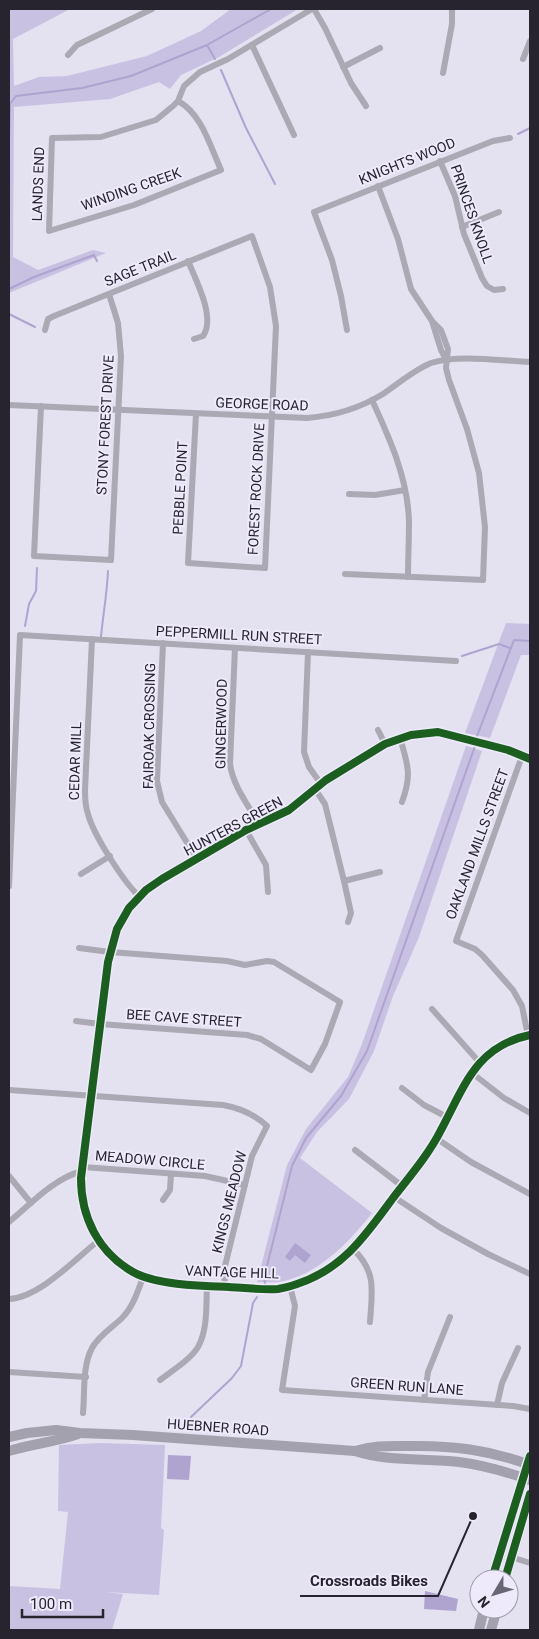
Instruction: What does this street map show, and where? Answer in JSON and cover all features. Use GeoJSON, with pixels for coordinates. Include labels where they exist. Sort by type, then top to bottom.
{"type":"FeatureCollection","features":[{"type":"Feature","properties":{"kind":"main road","name":"HUEBNER ROAD"},"geometry":{"type":"LineString","coordinates":[[9,1437],[27,1432],[56,1430],[354,1451],[372,1457],[459,1462],[489,1468],[526,1479]]}},
{"type":"Feature","properties":{"kind":"main road","name":"HUEBNER ROAD"},"geometry":{"type":"LineString","coordinates":[[9,1451],[59,1440],[80,1433]]}},
{"type":"Feature","properties":{"kind":"main road","name":"HUEBNER ROAD"},"geometry":{"type":"LineString","coordinates":[[354,1451],[373,1446],[462,1447],[529,1461]]}},
{"type":"Feature","properties":{"kind":"main road"},"geometry":{"type":"LineString","coordinates":[[403,1446],[403,1459]]}},
{"type":"Feature","properties":{"kind":"main road"},"geometry":{"type":"LineString","coordinates":[[495,1569],[526,1479],[529,1461]]}},
{"type":"Feature","properties":{"kind":"main road"},"geometry":{"type":"LineString","coordinates":[[508,1569],[530,1494]]}},
{"type":"Feature","properties":{"kind":"street"},"geometry":{"type":"LineString","coordinates":[[68,54],[77,45],[152,9]]}},
{"type":"Feature","properties":{"kind":"street"},"geometry":{"type":"LineString","coordinates":[[178,101],[184,86],[200,72],[221,63],[313,9],[325,28],[357,93],[366,106]]}},
{"type":"Feature","properties":{"kind":"street"},"geometry":{"type":"LineString","coordinates":[[443,73],[452,24],[452,9]]}},
{"type":"Feature","properties":{"kind":"street"},"geometry":{"type":"LineString","coordinates":[[523,59],[530,41]]}},
{"type":"Feature","properties":{"kind":"street"},"geometry":{"type":"LineString","coordinates":[[252,45],[294,135]]}},
{"type":"Feature","properties":{"kind":"street"},"geometry":{"type":"LineString","coordinates":[[344,67],[380,48]]}},
{"type":"Feature","properties":{"kind":"street","name":"LANDS END"},"geometry":{"type":"LineString","coordinates":[[49,230],[52,138],[101,137],[114,134],[156,120],[178,101]]}},
{"type":"Feature","properties":{"kind":"street","name":"WINDING CREEK"},"geometry":{"type":"LineString","coordinates":[[49,230],[126,208],[221,170],[196,116],[189,108],[178,101]]}},
{"type":"Feature","properties":{"kind":"street","name":"KNIGHTS WOOD"},"geometry":{"type":"LineString","coordinates":[[347,330],[332,260],[314,212],[440,161],[493,141],[510,138]]}},
{"type":"Feature","properties":{"kind":"street","name":"PRINCES KNOLL"},"geometry":{"type":"LineString","coordinates":[[440,161],[455,196],[462,227],[483,281],[494,290],[503,290]]}},
{"type":"Feature","properties":{"kind":"street"},"geometry":{"type":"LineString","coordinates":[[345,574],[483,580],[485,527],[479,473],[467,429],[451,388],[446,360],[432,321],[411,289],[398,238],[378,186]]}},
{"type":"Feature","properties":{"kind":"street"},"geometry":{"type":"LineString","coordinates":[[462,227],[499,212]]}},
{"type":"Feature","properties":{"kind":"street","name":"SAGE TRAIL"},"geometry":{"type":"LineString","coordinates":[[45,330],[48,319],[54,316],[252,236]]}},
{"type":"Feature","properties":{"kind":"street","name":"FOREST ROCK DRIVE"},"geometry":{"type":"LineString","coordinates":[[252,236],[270,287],[276,326],[265,568]]}},
{"type":"Feature","properties":{"kind":"street"},"geometry":{"type":"LineString","coordinates":[[188,262],[202,295],[207,322],[203,336],[194,338]]}},
{"type":"Feature","properties":{"kind":"street","name":"STONY FOREST DRIVE"},"geometry":{"type":"LineString","coordinates":[[41,406],[34,556],[111,560],[121,356],[118,323],[109,294]]}},
{"type":"Feature","properties":{"kind":"street","name":"GEORGE ROAD"},"geometry":{"type":"LineString","coordinates":[[9,405],[272,418],[319,417],[352,409],[372,400],[426,365],[446,360],[530,362]]}},
{"type":"Feature","properties":{"kind":"street"},"geometry":{"type":"LineString","coordinates":[[372,400],[395,454],[404,490],[409,521],[408,577]]}},
{"type":"Feature","properties":{"kind":"street","name":"PEBBLE POINT"},"geometry":{"type":"LineString","coordinates":[[196,414],[188,563],[265,568]]}},
{"type":"Feature","properties":{"kind":"street"},"geometry":{"type":"LineString","coordinates":[[349,494],[375,495],[404,490]]}},
{"type":"Feature","properties":{"kind":"street","name":"PEPPERMILL RUN STREET"},"geometry":{"type":"LineString","coordinates":[[9,886],[20,635],[456,660]]}},
{"type":"Feature","properties":{"kind":"street","name":"CEDAR MILL"},"geometry":{"type":"LineString","coordinates":[[92,639],[85,798],[90,821],[128,885],[140,897]]}},
{"type":"Feature","properties":{"kind":"street","name":"FAIROAK CROSSING"},"geometry":{"type":"LineString","coordinates":[[164,643],[157,781],[162,802],[197,859]]}},
{"type":"Feature","properties":{"kind":"street","name":"GINGERWOOD"},"geometry":{"type":"LineString","coordinates":[[235,648],[230,764],[234,783],[259,824]]}},
{"type":"Feature","properties":{"kind":"street"},"geometry":{"type":"LineString","coordinates":[[308,652],[304,752],[308,768],[325,804],[351,913],[348,922]]}},
{"type":"Feature","properties":{"kind":"street"},"geometry":{"type":"LineString","coordinates":[[378,730],[385,744]]}},
{"type":"Feature","properties":{"kind":"street","name":"HUNTERS GREEN"},"geometry":{"type":"LineString","coordinates":[[92,1096],[110,952],[123,919],[140,897],[156,883],[246,830],[290,810],[326,780],[385,744],[400,738],[420,734],[446,733],[508,750],[530,759]]}},
{"type":"Feature","properties":{"kind":"street"},"geometry":{"type":"LineString","coordinates":[[400,738],[409,776],[408,787],[402,802]]}},
{"type":"Feature","properties":{"kind":"street","name":"OAKLAND MILLS STREET"},"geometry":{"type":"LineString","coordinates":[[522,756],[456,941],[475,949],[482,955],[513,990],[522,1006],[529,1036]]}},
{"type":"Feature","properties":{"kind":"street"},"geometry":{"type":"LineString","coordinates":[[246,830],[266,865],[268,892]]}},
{"type":"Feature","properties":{"kind":"street"},"geometry":{"type":"LineString","coordinates":[[81,874],[110,856]]}},
{"type":"Feature","properties":{"kind":"street"},"geometry":{"type":"LineString","coordinates":[[344,881],[380,872]]}},
{"type":"Feature","properties":{"kind":"street"},"geometry":{"type":"LineString","coordinates":[[79,948],[110,952]]}},
{"type":"Feature","properties":{"kind":"street","name":"BEE CAVE STREET"},"geometry":{"type":"LineString","coordinates":[[76,1021],[247,1034],[262,1039],[311,1070],[325,1044],[340,1002],[274,962],[267,961],[245,965],[227,961],[110,952]]}},
{"type":"Feature","properties":{"kind":"street"},"geometry":{"type":"LineString","coordinates":[[432,1009],[480,1063]]}},
{"type":"Feature","properties":{"kind":"street","name":"VANTAGE HILL"},"geometry":{"type":"LineString","coordinates":[[92,1096],[82,1169],[81,1188],[84,1209],[98,1240],[116,1261],[143,1277],[165,1282],[279,1289],[315,1278],[342,1261],[394,1197],[436,1138],[463,1086],[480,1063],[491,1053],[510,1042],[529,1036]]}},
{"type":"Feature","properties":{"kind":"street"},"geometry":{"type":"LineString","coordinates":[[472,1073],[504,1098],[530,1114]]}},
{"type":"Feature","properties":{"kind":"street"},"geometry":{"type":"LineString","coordinates":[[402,1088],[424,1105],[447,1118]]}},
{"type":"Feature","properties":{"kind":"street"},"geometry":{"type":"LineString","coordinates":[[9,1090],[92,1096]]}},
{"type":"Feature","properties":{"kind":"street","name":"KINGS MEADOW"},"geometry":{"type":"LineString","coordinates":[[92,1096],[236,1107],[256,1117],[267,1126],[252,1156],[224,1270],[225,1287]]}},
{"type":"Feature","properties":{"kind":"street"},"geometry":{"type":"LineString","coordinates":[[436,1138],[471,1162],[530,1194]]}},
{"type":"Feature","properties":{"kind":"street"},"geometry":{"type":"LineString","coordinates":[[355,1150],[402,1186]]}},
{"type":"Feature","properties":{"kind":"street","name":"MEADOW CIRCLE"},"geometry":{"type":"LineString","coordinates":[[9,1222],[62,1178],[82,1169],[205,1176],[245,1185]]}},
{"type":"Feature","properties":{"kind":"street"},"geometry":{"type":"LineString","coordinates":[[163,1200],[170,1190],[172,1174]]}},
{"type":"Feature","properties":{"kind":"street"},"geometry":{"type":"LineString","coordinates":[[9,1176],[32,1203]]}},
{"type":"Feature","properties":{"kind":"street"},"geometry":{"type":"LineString","coordinates":[[394,1197],[441,1228],[488,1254],[530,1274]]}},
{"type":"Feature","properties":{"kind":"street"},"geometry":{"type":"LineString","coordinates":[[9,1299],[28,1295],[38,1290],[98,1240]]}},
{"type":"Feature","properties":{"kind":"street"},"geometry":{"type":"LineString","coordinates":[[353,1249],[363,1260],[370,1272],[372,1291],[370,1322]]}},
{"type":"Feature","properties":{"kind":"street"},"geometry":{"type":"LineString","coordinates":[[83,1413],[86,1364],[91,1349],[101,1336],[126,1314],[143,1277]]}},
{"type":"Feature","properties":{"kind":"street"},"geometry":{"type":"LineString","coordinates":[[160,1380],[188,1358],[198,1346],[205,1327],[207,1286]]}},
{"type":"Feature","properties":{"kind":"street","name":"GREEN RUN LANE"},"geometry":{"type":"LineString","coordinates":[[290,1286],[294,1306],[282,1390],[498,1405],[530,1409]]}},
{"type":"Feature","properties":{"kind":"street"},"geometry":{"type":"LineString","coordinates":[[424,1400],[428,1372],[450,1316]]}},
{"type":"Feature","properties":{"kind":"street"},"geometry":{"type":"LineString","coordinates":[[498,1405],[502,1383],[518,1348]]}},
{"type":"Feature","properties":{"kind":"street"},"geometry":{"type":"LineString","coordinates":[[9,1372],[86,1377]]}},
{"type":"Feature","properties":{"kind":"street"},"geometry":{"type":"LineString","coordinates":[[511,1557],[530,1563]]}},
{"type":"Feature","properties":{"kind":"shaded area"},"geometry":{"type":"Polygon","coordinates":[[[9,9],[70,9],[13,39],[14,86],[39,77],[67,76],[147,56],[201,31],[231,9],[298,9],[219,57],[181,75],[170,89],[159,82],[110,99],[14,107],[13,257],[38,270],[93,250],[106,253],[9,293],[9,9]]]}},
{"type":"Feature","properties":{"kind":"shaded area"},"geometry":{"type":"Polygon","coordinates":[[[506,623],[530,624],[530,655],[521,655],[490,738],[465,733],[506,623]]]}},
{"type":"Feature","properties":{"kind":"shaded area"},"geometry":{"type":"Polygon","coordinates":[[[466,746],[482,751],[419,937],[393,996],[374,1051],[349,1099],[317,1132],[300,1158],[372,1213],[344,1245],[310,1271],[284,1281],[257,1282],[287,1165],[306,1129],[348,1077],[362,1044],[466,746]]]}},
{"type":"Feature","properties":{"kind":"shaded area"},"geometry":{"type":"Polygon","coordinates":[[[295,1243],[311,1255],[305,1263],[295,1255],[290,1261],[285,1257],[295,1243]]]}},
{"type":"Feature","properties":{"kind":"shaded area"},"geometry":{"type":"Polygon","coordinates":[[[101,1443],[165,1445],[161,1528],[164,1530],[159,1595],[104,1592],[123,1594],[112,1630],[9,1630],[9,1586],[60,1589],[68,1512],[58,1511],[59,1445],[101,1443]]]}},
{"type":"Feature","properties":{"kind":"shaded area"},"geometry":{"type":"Polygon","coordinates":[[[168,1455],[191,1456],[189,1480],[167,1479],[168,1455]]]}},
{"type":"Feature","properties":{"kind":"shaded area"},"geometry":{"type":"Polygon","coordinates":[[[425,1591],[458,1599],[456,1611],[424,1609],[425,1591]]]}},
{"type":"Feature","properties":{"kind":"waterway"},"geometry":{"type":"LineString","coordinates":[[9,140],[10,104],[16,96],[82,88],[131,76],[207,45],[271,9]]}},
{"type":"Feature","properties":{"kind":"waterway"},"geometry":{"type":"LineString","coordinates":[[207,45],[215,59]]}},
{"type":"Feature","properties":{"kind":"waterway"},"geometry":{"type":"LineString","coordinates":[[221,70],[246,128],[275,184]]}},
{"type":"Feature","properties":{"kind":"waterway"},"geometry":{"type":"LineString","coordinates":[[518,134],[530,128]]}},
{"type":"Feature","properties":{"kind":"waterway"},"geometry":{"type":"LineString","coordinates":[[9,289],[34,277],[94,255],[97,261]]}},
{"type":"Feature","properties":{"kind":"waterway"},"geometry":{"type":"LineString","coordinates":[[9,314],[35,327]]}},
{"type":"Feature","properties":{"kind":"waterway"},"geometry":{"type":"LineString","coordinates":[[25,626],[29,604],[36,591],[37,568]]}},
{"type":"Feature","properties":{"kind":"waterway"},"geometry":{"type":"LineString","coordinates":[[101,637],[108,571]]}},
{"type":"Feature","properties":{"kind":"waterway"},"geometry":{"type":"LineString","coordinates":[[477,736],[514,640],[530,641]]}},
{"type":"Feature","properties":{"kind":"waterway"},"geometry":{"type":"LineString","coordinates":[[462,656],[499,644],[510,648]]}},
{"type":"Feature","properties":{"kind":"waterway"},"geometry":{"type":"LineString","coordinates":[[265,1283],[264,1278],[292,1166],[306,1138],[341,1096],[367,1051],[475,746]]}},
{"type":"Feature","properties":{"kind":"waterway"},"geometry":{"type":"LineString","coordinates":[[191,1417],[232,1378],[241,1366],[253,1303],[257,1297]]}},
{"type":"Feature","properties":{"kind":"cycle path"},"geometry":{"type":"LineString","coordinates":[[530,759],[508,750],[438,732],[411,735],[385,744],[326,780],[289,810],[246,830],[146,890],[129,908],[117,929],[108,962],[81,1178],[84,1206],[88,1220],[101,1244],[110,1254],[133,1272],[154,1280],[193,1285],[278,1289],[313,1278],[340,1260],[363,1238],[431,1148],[474,1070],[497,1048],[512,1040],[530,1035]]}},
{"type":"Feature","properties":{"kind":"cycle path"},"geometry":{"type":"LineString","coordinates":[[495,1569],[530,1456]]}},
{"type":"Feature","properties":{"kind":"cycle path"},"geometry":{"type":"LineString","coordinates":[[508,1569],[530,1494]]}},
{"type":"Feature","properties":{"kind":"place","name":"Crossroads Bikes"},"geometry":{"type":"Point","coordinates":[473,1516]}}]}
